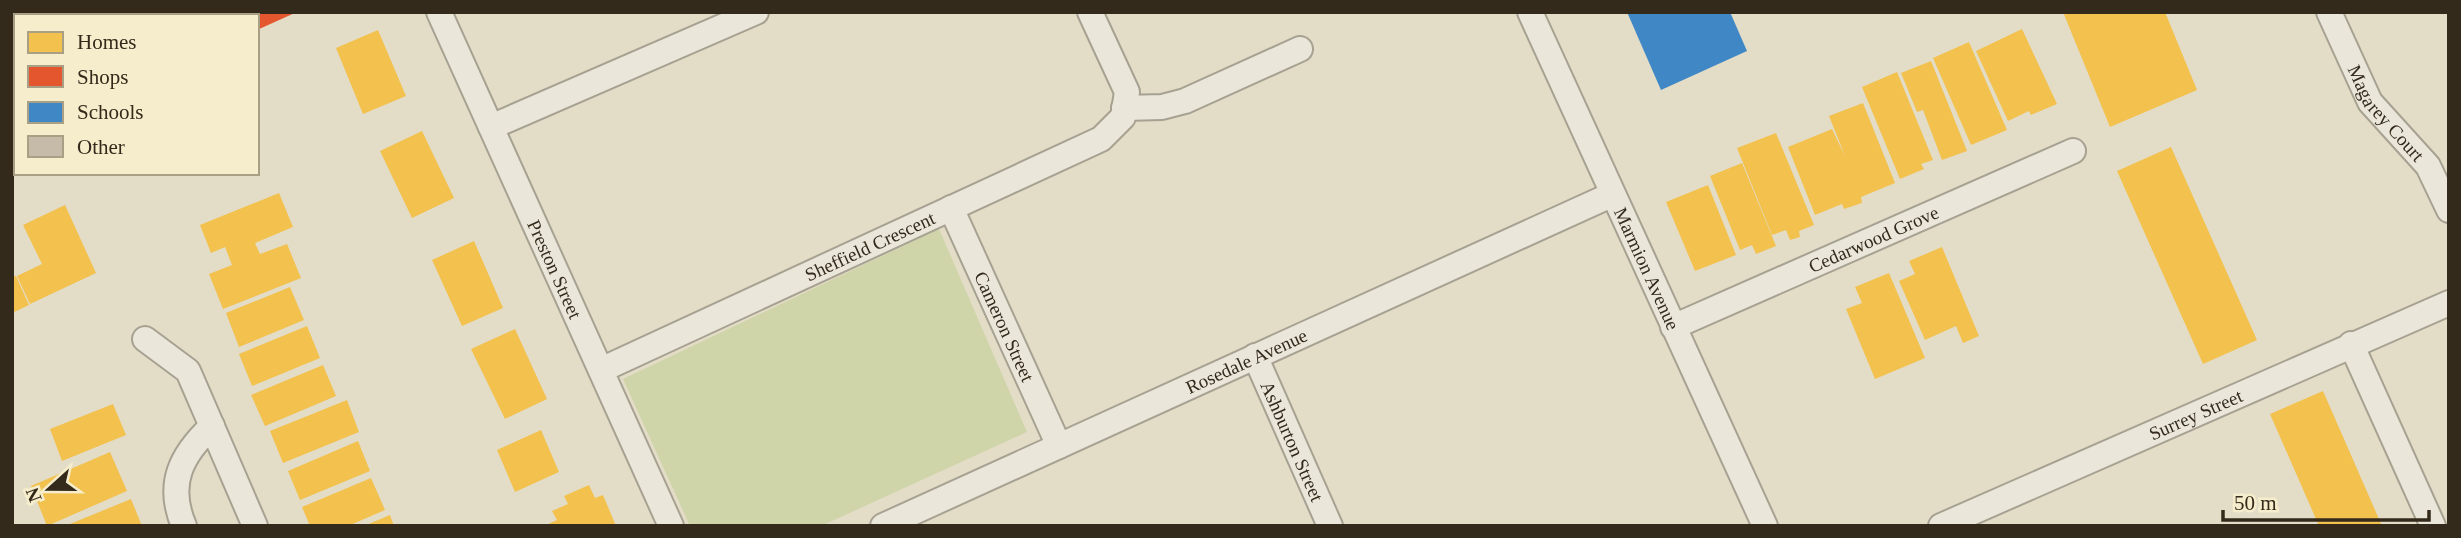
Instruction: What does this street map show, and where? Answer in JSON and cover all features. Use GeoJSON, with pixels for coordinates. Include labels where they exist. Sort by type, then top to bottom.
{"type":"FeatureCollection","features":[{"type":"Feature","properties":{"kind":"street","name":"Preston Street"},"geometry":{"type":"LineString","coordinates":[[439,12],[671,526]]}},
{"type":"Feature","properties":{"kind":"street"},"geometry":{"type":"LineString","coordinates":[[491,127],[755,12]]}},
{"type":"Feature","properties":{"kind":"street"},"geometry":{"type":"LineString","coordinates":[[1090,12],[1127,92],[1124,108],[1162,107],[1185,101],[1300,48]]}},
{"type":"Feature","properties":{"kind":"street","name":"Marmion Avenue"},"geometry":{"type":"LineString","coordinates":[[1530,12],[1611,195],[1765,526]]}},
{"type":"Feature","properties":{"kind":"street","name":"Magarey Court"},"geometry":{"type":"LineString","coordinates":[[2329,12],[2370,102],[2428,166],[2449,210]]}},
{"type":"Feature","properties":{"kind":"street","name":"Sheffield Crescent"},"geometry":{"type":"LineString","coordinates":[[601,370],[1101,139],[1122,117],[1124,108]]}},
{"type":"Feature","properties":{"kind":"street","name":"Cedarwood Grove"},"geometry":{"type":"LineString","coordinates":[[1673,327],[2073,151]]}},
{"type":"Feature","properties":{"kind":"street","name":"Rosedale Avenue"},"geometry":{"type":"LineString","coordinates":[[885,525],[1611,195]]}},
{"type":"Feature","properties":{"kind":"street","name":"Cameron Street"},"geometry":{"type":"LineString","coordinates":[[951,208],[1059,446]]}},
{"type":"Feature","properties":{"kind":"street","name":"Surrey Street"},"geometry":{"type":"LineString","coordinates":[[1941,526],[2449,303]]}},
{"type":"Feature","properties":{"kind":"street"},"geometry":{"type":"LineString","coordinates":[[145,339],[188,371],[255,526]]}},
{"type":"Feature","properties":{"kind":"street"},"geometry":{"type":"LineString","coordinates":[[2351,344],[2433,526]]}},
{"type":"Feature","properties":{"kind":"street","name":"Ashburton Street"},"geometry":{"type":"LineString","coordinates":[[1255,356],[1330,526]]}},
{"type":"Feature","properties":{"kind":"street"},"geometry":{"type":"LineString","coordinates":[[184,526],[175,499],[179,466],[195,441],[212,426]]}},
{"type":"Feature","properties":{"kind":"green space"},"geometry":{"type":"Polygon","coordinates":[[[145,12],[200,14],[146,14],[145,12]]]}},
{"type":"Feature","properties":{"kind":"green space"},"geometry":{"type":"Polygon","coordinates":[[[939,229],[1027,432],[821,526],[690,526],[623,379],[939,229]]]}},
{"type":"Feature","properties":{"kind":"building: Homes"},"geometry":{"type":"Polygon","coordinates":[[[2063,12],[2165,12],[2197,90],[2110,127],[2063,12]]]}},
{"type":"Feature","properties":{"kind":"building: Homes"},"geometry":{"type":"Polygon","coordinates":[[[2022,29],[2057,104],[2031,115],[2029,111],[2008,121],[1976,51],[2022,29]]]}},
{"type":"Feature","properties":{"kind":"building: Homes"},"geometry":{"type":"Polygon","coordinates":[[[378,30],[406,96],[363,114],[336,48],[378,30]]]}},
{"type":"Feature","properties":{"kind":"building: Homes"},"geometry":{"type":"Polygon","coordinates":[[[1969,42],[2007,130],[1971,145],[1933,58],[1969,42]]]}},
{"type":"Feature","properties":{"kind":"building: Homes"},"geometry":{"type":"Polygon","coordinates":[[[1931,61],[1967,151],[1942,160],[1923,110],[1917,112],[1901,73],[1931,61]]]}},
{"type":"Feature","properties":{"kind":"building: Homes"},"geometry":{"type":"Polygon","coordinates":[[[1897,72],[1933,160],[1921,164],[1924,169],[1900,179],[1862,87],[1897,72]]]}},
{"type":"Feature","properties":{"kind":"building: Homes"},"geometry":{"type":"Polygon","coordinates":[[[1863,103],[1895,183],[1861,197],[1862,203],[1844,209],[1842,204],[1815,215],[1788,147],[1832,129],[1845,156],[1829,116],[1863,103]]]}},
{"type":"Feature","properties":{"kind":"building: Homes"},"geometry":{"type":"Polygon","coordinates":[[[422,131],[454,198],[412,218],[380,151],[422,131]]]}},
{"type":"Feature","properties":{"kind":"building: Homes"},"geometry":{"type":"Polygon","coordinates":[[[1776,133],[1814,225],[1799,231],[1800,237],[1790,240],[1786,230],[1772,235],[1737,148],[1776,133]]]}},
{"type":"Feature","properties":{"kind":"building: Homes"},"geometry":{"type":"Polygon","coordinates":[[[2171,147],[2257,340],[2203,364],[2117,171],[2171,147]]]}},
{"type":"Feature","properties":{"kind":"building: Homes"},"geometry":{"type":"Polygon","coordinates":[[[1742,163],[1776,246],[1756,254],[1752,245],[1740,250],[1710,176],[1742,163]]]}},
{"type":"Feature","properties":{"kind":"building: Homes"},"geometry":{"type":"Polygon","coordinates":[[[1708,185],[1736,255],[1695,271],[1666,202],[1708,185]]]}},
{"type":"Feature","properties":{"kind":"building: Homes"},"geometry":{"type":"Polygon","coordinates":[[[279,193],[293,227],[255,243],[260,254],[287,244],[301,278],[223,309],[209,274],[232,265],[225,247],[211,253],[200,225],[279,193]]]}},
{"type":"Feature","properties":{"kind":"building: Homes"},"geometry":{"type":"Polygon","coordinates":[[[65,205],[96,273],[30,304],[17,276],[42,264],[23,225],[65,205]]]}},
{"type":"Feature","properties":{"kind":"building: Homes"},"geometry":{"type":"Polygon","coordinates":[[[474,241],[503,308],[462,326],[432,260],[474,241]]]}},
{"type":"Feature","properties":{"kind":"building: Homes"},"geometry":{"type":"Polygon","coordinates":[[[1942,247],[1979,336],[1963,343],[1956,326],[1925,340],[1899,281],[1915,274],[1909,261],[1942,247]]]}},
{"type":"Feature","properties":{"kind":"building: Homes"},"geometry":{"type":"Polygon","coordinates":[[[1889,273],[1925,358],[1875,379],[1846,309],[1862,303],[1855,287],[1889,273]]]}},
{"type":"Feature","properties":{"kind":"building: Homes"},"geometry":{"type":"Polygon","coordinates":[[[16,276],[29,305],[12,313],[12,277],[16,276]]]}},
{"type":"Feature","properties":{"kind":"building: Homes"},"geometry":{"type":"Polygon","coordinates":[[[290,287],[304,320],[239,347],[226,313],[290,287]]]}},
{"type":"Feature","properties":{"kind":"building: Homes"},"geometry":{"type":"Polygon","coordinates":[[[307,326],[320,358],[252,386],[239,354],[307,326]]]}},
{"type":"Feature","properties":{"kind":"building: Homes"},"geometry":{"type":"Polygon","coordinates":[[[515,329],[547,399],[505,419],[471,349],[515,329]]]}},
{"type":"Feature","properties":{"kind":"building: Homes"},"geometry":{"type":"Polygon","coordinates":[[[323,365],[336,396],[265,426],[251,395],[323,365]]]}},
{"type":"Feature","properties":{"kind":"building: Homes"},"geometry":{"type":"Polygon","coordinates":[[[2323,391],[2382,526],[2319,526],[2270,414],[2323,391]]]}},
{"type":"Feature","properties":{"kind":"building: Homes"},"geometry":{"type":"Polygon","coordinates":[[[347,400],[359,432],[283,463],[270,431],[347,400]]]}},
{"type":"Feature","properties":{"kind":"building: Homes"},"geometry":{"type":"Polygon","coordinates":[[[113,404],[126,435],[62,461],[50,429],[113,404]]]}},
{"type":"Feature","properties":{"kind":"building: Homes"},"geometry":{"type":"Polygon","coordinates":[[[541,430],[559,472],[515,492],[497,450],[541,430]]]}},
{"type":"Feature","properties":{"kind":"building: Homes"},"geometry":{"type":"Polygon","coordinates":[[[358,441],[370,471],[300,500],[288,471],[358,441]]]}},
{"type":"Feature","properties":{"kind":"building: Homes"},"geometry":{"type":"Polygon","coordinates":[[[110,452],[127,491],[47,526],[31,486],[110,452]]]}},
{"type":"Feature","properties":{"kind":"building: Homes"},"geometry":{"type":"Polygon","coordinates":[[[371,478],[385,510],[348,526],[310,526],[302,507],[371,478]]]}},
{"type":"Feature","properties":{"kind":"building: Homes"},"geometry":{"type":"Polygon","coordinates":[[[589,485],[595,498],[603,495],[616,526],[544,526],[557,520],[552,511],[568,504],[564,496],[589,485]]]}},
{"type":"Feature","properties":{"kind":"building: Homes"},"geometry":{"type":"Polygon","coordinates":[[[131,499],[142,526],[65,526],[131,499]]]}},
{"type":"Feature","properties":{"kind":"building: Homes"},"geometry":{"type":"Polygon","coordinates":[[[390,515],[394,526],[364,526],[390,515]]]}},
{"type":"Feature","properties":{"kind":"building: Shops"},"geometry":{"type":"Polygon","coordinates":[[[246,12],[297,12],[259,29],[259,14],[246,12]]]}},
{"type":"Feature","properties":{"kind":"building: Schools"},"geometry":{"type":"Polygon","coordinates":[[[1627,12],[1730,12],[1747,51],[1661,90],[1627,12]]]}},
{"type":"Feature","properties":{"kind":"building: Other"},"geometry":{"type":"Polygon","coordinates":[[[14,76],[14,107],[12,103],[14,76]]]}}]}
